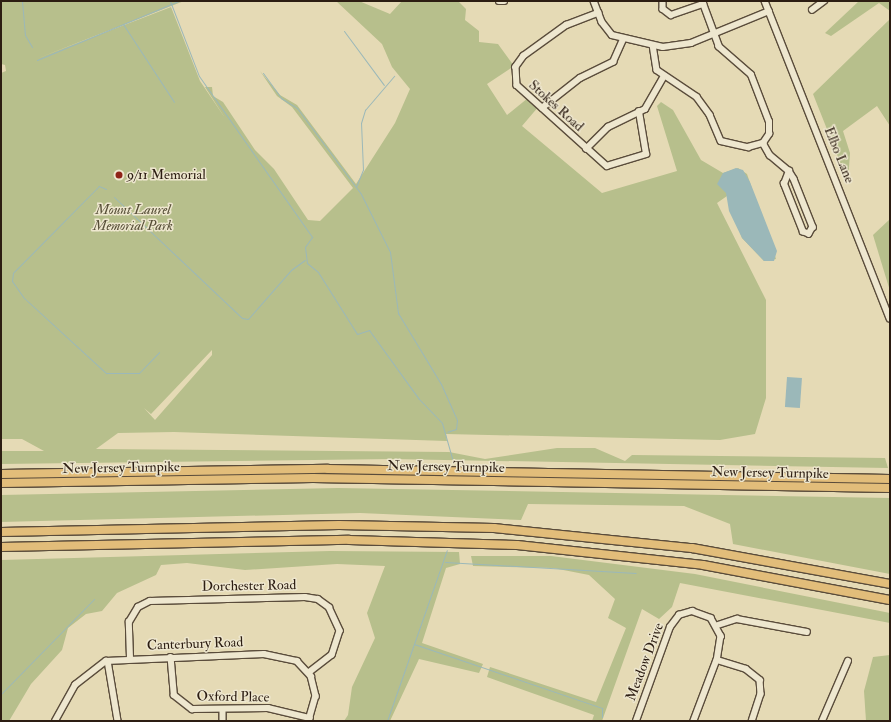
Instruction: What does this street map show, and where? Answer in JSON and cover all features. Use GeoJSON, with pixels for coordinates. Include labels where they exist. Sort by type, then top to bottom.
{"type":"FeatureCollection","features":[{"type":"Feature","properties":{"kind":"highway","name":"New Jersey Turnpike"},"geometry":{"type":"LineString","coordinates":[[1,474],[328,468],[890,479]]}},
{"type":"Feature","properties":{"kind":"highway","name":"New Jersey Turnpike"},"geometry":{"type":"LineString","coordinates":[[1,483],[313,478],[890,488]]}},
{"type":"Feature","properties":{"kind":"highway"},"geometry":{"type":"LineString","coordinates":[[1,532],[332,525],[494,528],[692,548],[890,584]]}},
{"type":"Feature","properties":{"kind":"highway"},"geometry":{"type":"LineString","coordinates":[[1,548],[349,540],[517,545],[703,565],[890,600]]}},
{"type":"Feature","properties":{"kind":"street"},"geometry":{"type":"LineString","coordinates":[[499,1],[504,1]]}},
{"type":"Feature","properties":{"kind":"street"},"geometry":{"type":"LineString","coordinates":[[594,1],[608,31],[623,40],[653,45],[680,46],[714,34],[769,11]]}},
{"type":"Feature","properties":{"kind":"street"},"geometry":{"type":"LineString","coordinates":[[653,45],[656,66],[664,76],[684,85],[697,97],[725,143],[748,147],[763,143],[769,134],[769,122],[751,75],[743,65],[723,52],[714,34],[703,3],[671,15],[663,9],[663,1]]}},
{"type":"Feature","properties":{"kind":"street","name":"Elbo Lane"},"geometry":{"type":"LineString","coordinates":[[765,1],[890,318]]}},
{"type":"Feature","properties":{"kind":"street"},"geometry":{"type":"LineString","coordinates":[[812,10],[824,1]]}},
{"type":"Feature","properties":{"kind":"street","name":"Stokes Road"},"geometry":{"type":"LineString","coordinates":[[599,13],[566,25],[518,63],[515,75],[518,88],[607,166],[645,156],[639,112]]}},
{"type":"Feature","properties":{"kind":"street"},"geometry":{"type":"LineString","coordinates":[[542,108],[580,78],[613,62],[623,40]]}},
{"type":"Feature","properties":{"kind":"street"},"geometry":{"type":"LineString","coordinates":[[586,149],[605,129],[639,112],[649,103],[664,76]]}},
{"type":"Feature","properties":{"kind":"street"},"geometry":{"type":"LineString","coordinates":[[763,143],[770,154],[788,171],[813,227],[809,234],[803,232],[784,184],[788,171]]}},
{"type":"Feature","properties":{"kind":"street","name":"Dorchester Road"},"geometry":{"type":"LineString","coordinates":[[130,658],[129,622],[138,607],[150,601],[305,596],[318,599],[329,607],[340,631],[332,655],[309,673]]}},
{"type":"Feature","properties":{"kind":"street","name":"Meadow Drive"},"geometry":{"type":"LineString","coordinates":[[636,721],[676,619],[683,612],[696,611],[718,625]]}},
{"type":"Feature","properties":{"kind":"street"},"geometry":{"type":"LineString","coordinates":[[694,721],[717,660],[721,636],[718,625],[737,620],[774,629],[807,632]]}},
{"type":"Feature","properties":{"kind":"street","name":"Canterbury Road"},"geometry":{"type":"LineString","coordinates":[[55,721],[79,681],[108,661],[130,658],[270,654],[297,661],[309,673],[316,690],[309,720]]}},
{"type":"Feature","properties":{"kind":"street","name":"Oxford Place"},"geometry":{"type":"LineString","coordinates":[[171,657],[171,685],[177,700],[192,709],[223,711],[268,708],[309,720]]}},
{"type":"Feature","properties":{"kind":"street"},"geometry":{"type":"LineString","coordinates":[[717,660],[746,669],[760,680],[761,694],[752,721]]}},
{"type":"Feature","properties":{"kind":"street"},"geometry":{"type":"LineString","coordinates":[[108,661],[118,721]]}},
{"type":"Feature","properties":{"kind":"street"},"geometry":{"type":"LineString","coordinates":[[822,721],[848,661]]}},
{"type":"Feature","properties":{"kind":"street"},"geometry":{"type":"LineString","coordinates":[[223,711],[223,721]]}},
{"type":"Feature","properties":{"kind":"green space","name":"Mount Laurel Memorial Park"},"geometry":{"type":"Polygon","coordinates":[[[1,1],[184,1],[36,59],[171,7],[200,81],[225,118],[205,87],[212,87],[213,96],[223,102],[255,150],[274,169],[308,220],[320,221],[353,188],[292,107],[277,96],[260,71],[280,95],[297,105],[356,184],[395,123],[410,89],[392,67],[382,44],[336,1],[359,1],[390,14],[402,1],[458,1],[466,9],[465,20],[479,31],[479,42],[498,44],[514,66],[487,84],[507,115],[528,98],[539,106],[522,126],[602,193],[677,171],[657,106],[661,102],[673,110],[701,160],[723,173],[738,168],[747,174],[776,259],[764,261],[742,238],[727,196],[717,203],[766,300],[766,398],[755,434],[720,440],[446,434],[447,441],[174,432],[118,433],[96,449],[449,452],[485,459],[557,448],[595,448],[625,461],[632,455],[885,458],[888,468],[392,459],[1,464],[1,451],[44,451],[22,439],[1,439],[1,73],[6,71],[5,65],[1,64],[1,1]],[[212,350],[151,414],[144,408],[155,420],[212,355],[212,350]]]}},
{"type":"Feature","properties":{"kind":"green space"},"geometry":{"type":"Polygon","coordinates":[[[859,1],[890,1],[890,11],[879,3],[831,36],[825,33],[859,1]]]}},
{"type":"Feature","properties":{"kind":"green space"},"geometry":{"type":"Polygon","coordinates":[[[890,19],[890,126],[877,106],[843,131],[850,153],[848,182],[813,94],[890,19]]]}},
{"type":"Feature","properties":{"kind":"green space"},"geometry":{"type":"Polygon","coordinates":[[[890,219],[890,291],[873,235],[890,219]]]}},
{"type":"Feature","properties":{"kind":"green space"},"geometry":{"type":"Polygon","coordinates":[[[338,488],[890,498],[890,574],[733,544],[730,524],[684,506],[528,504],[521,520],[360,513],[1,522],[1,495],[338,488]]]}},
{"type":"Feature","properties":{"kind":"green space"},"geometry":{"type":"Polygon","coordinates":[[[330,551],[459,552],[460,564],[446,568],[422,643],[483,664],[479,673],[419,659],[390,721],[344,721],[348,715],[352,687],[375,638],[367,613],[385,566],[337,564],[245,570],[187,563],[161,565],[156,575],[117,593],[102,611],[86,614],[68,628],[62,650],[31,684],[9,721],[1,721],[1,560],[330,551]]]}},
{"type":"Feature","properties":{"kind":"green space"},"geometry":{"type":"Polygon","coordinates":[[[471,556],[551,556],[695,574],[890,613],[890,623],[680,583],[672,607],[659,619],[642,609],[602,721],[592,721],[594,715],[487,677],[490,667],[596,702],[626,628],[608,618],[615,599],[589,575],[553,568],[473,566],[471,556]]]}},
{"type":"Feature","properties":{"kind":"green space"},"geometry":{"type":"Polygon","coordinates":[[[890,655],[890,721],[866,721],[864,691],[873,657],[890,655]]]}},
{"type":"Feature","properties":{"kind":"water"},"geometry":{"type":"Polygon","coordinates":[[[736,168],[743,170],[750,182],[777,251],[774,261],[764,261],[742,238],[729,211],[726,193],[717,184],[723,173],[736,168]]]}},
{"type":"Feature","properties":{"kind":"water"},"geometry":{"type":"Polygon","coordinates":[[[787,377],[802,378],[800,408],[785,407],[787,377]]]}},
{"type":"Feature","properties":{"kind":"waterway"},"geometry":{"type":"LineString","coordinates":[[22,1],[25,35],[32,47]]}},
{"type":"Feature","properties":{"kind":"waterway"},"geometry":{"type":"LineString","coordinates":[[170,1],[199,76],[312,237],[305,247],[307,263],[318,272],[357,334],[369,330],[419,399],[442,423],[452,459]]}},
{"type":"Feature","properties":{"kind":"waterway"},"geometry":{"type":"LineString","coordinates":[[37,60],[179,1]]}},
{"type":"Feature","properties":{"kind":"waterway"},"geometry":{"type":"LineString","coordinates":[[123,24],[174,102]]}},
{"type":"Feature","properties":{"kind":"waterway"},"geometry":{"type":"LineString","coordinates":[[344,31],[384,85]]}},
{"type":"Feature","properties":{"kind":"waterway"},"geometry":{"type":"LineString","coordinates":[[263,73],[281,98],[297,108],[361,194],[390,252],[398,313],[441,384],[457,420],[456,429],[447,432]]}},
{"type":"Feature","properties":{"kind":"waterway"},"geometry":{"type":"LineString","coordinates":[[356,187],[363,170],[361,123],[365,110],[394,76]]}},
{"type":"Feature","properties":{"kind":"waterway"},"geometry":{"type":"LineString","coordinates":[[106,189],[99,186],[13,273],[12,281],[23,297],[106,373],[139,373],[159,352]]}},
{"type":"Feature","properties":{"kind":"waterway"},"geometry":{"type":"LineString","coordinates":[[114,197],[242,318],[248,319],[291,270],[305,260]]}},
{"type":"Feature","properties":{"kind":"waterway"},"geometry":{"type":"LineString","coordinates":[[387,721],[447,550]]}},
{"type":"Feature","properties":{"kind":"waterway"},"geometry":{"type":"LineString","coordinates":[[445,562],[636,573]]}},
{"type":"Feature","properties":{"kind":"waterway"},"geometry":{"type":"LineString","coordinates":[[1,694],[94,599]]}},
{"type":"Feature","properties":{"kind":"waterway"},"geometry":{"type":"LineString","coordinates":[[414,644],[602,708],[602,717]]}},
{"type":"Feature","properties":{"kind":"place","name":"9/11 Memorial"},"geometry":{"type":"Point","coordinates":[119,175]}}]}
